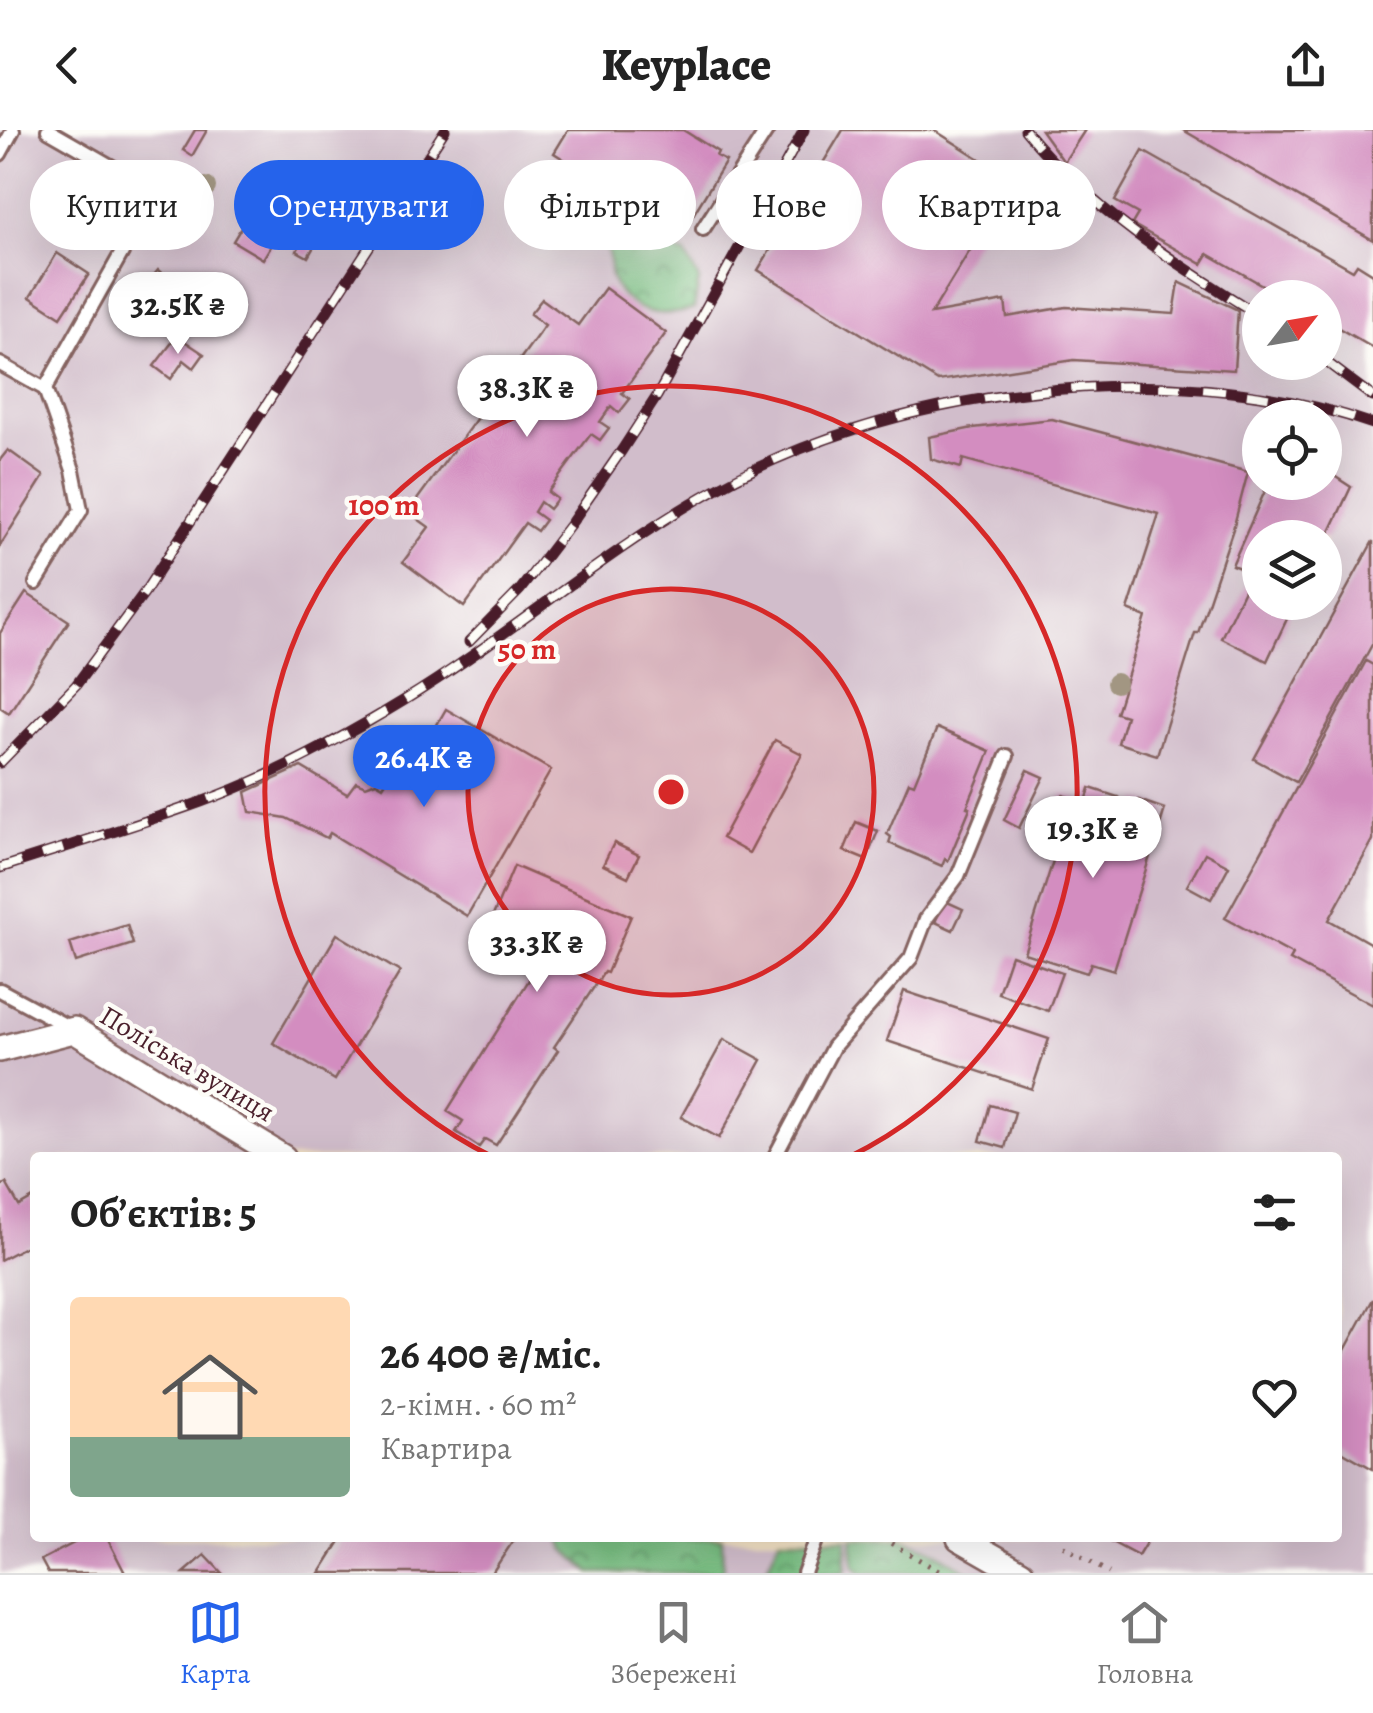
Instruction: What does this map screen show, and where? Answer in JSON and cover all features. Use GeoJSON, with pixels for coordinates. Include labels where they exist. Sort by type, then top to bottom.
{"type":"FeatureCollection","features":[{"type":"Feature","properties":{"kind":"street","name":"Поліська вулиця"},"geometry":{"type":"LineString","coordinates":[[0,1049],[74,1030],[273,1152]]}},
{"type":"Feature","properties":{"kind":"street"},"geometry":{"type":"LineString","coordinates":[[967,1542],[1021,1573]]}},
{"type":"Feature","properties":{"kind":"lane"},"geometry":{"type":"LineString","coordinates":[[0,154],[14,130]]}},
{"type":"Feature","properties":{"kind":"lane"},"geometry":{"type":"LineString","coordinates":[[44,389],[156,192],[48,130]]}},
{"type":"Feature","properties":{"kind":"lane"},"geometry":{"type":"LineString","coordinates":[[702,229],[767,130]]}},
{"type":"Feature","properties":{"kind":"lane"},"geometry":{"type":"LineString","coordinates":[[0,364],[44,389],[73,470],[81,510],[36,584]]}},
{"type":"Feature","properties":{"kind":"lane"},"geometry":{"type":"LineString","coordinates":[[777,1152],[833,1047],[912,958],[926,919],[958,876],[1007,756]]}},
{"type":"Feature","properties":{"kind":"lane"},"geometry":{"type":"LineString","coordinates":[[0,990],[74,1030]]}},
{"type":"Feature","properties":{"kind":"lane"},"geometry":{"type":"LineString","coordinates":[[804,1573],[816,1542]]}},
{"type":"Feature","properties":{"kind":"path"},"geometry":{"type":"LineString","coordinates":[[889,1542],[942,1573]]}},
{"type":"Feature","properties":{"kind":"path"},"geometry":{"type":"LineString","coordinates":[[1063,1546],[1109,1573]]}},
{"type":"Feature","properties":{"kind":"shaded area"},"geometry":{"type":"Polygon","coordinates":[[[0,130],[1373,130],[1373,1573],[0,1573],[0,130]]]}},
{"type":"Feature","properties":{"kind":"green space"},"geometry":{"type":"Polygon","coordinates":[[[606,250],[673,250],[685,254],[699,280],[694,309],[658,313],[636,307],[619,291],[611,276],[606,250]]]}},
{"type":"Feature","properties":{"kind":"green space"},"geometry":{"type":"Polygon","coordinates":[[[562,1542],[722,1542],[723,1573],[591,1573],[562,1542]]]}},
{"type":"Feature","properties":{"kind":"green space"},"geometry":{"type":"Polygon","coordinates":[[[778,1542],[847,1542],[845,1573],[765,1573],[778,1542]]]}},
{"type":"Feature","properties":{"kind":"green space"},"geometry":{"type":"Polygon","coordinates":[[[852,1542],[913,1542],[969,1573],[862,1573],[854,1566],[852,1542]]]}},
{"type":"Feature","properties":{"kind":"building"},"geometry":{"type":"Polygon","coordinates":[[[195,130],[207,130],[192,156],[183,150],[195,130]]]}},
{"type":"Feature","properties":{"kind":"building"},"geometry":{"type":"Polygon","coordinates":[[[568,130],[683,130],[724,160],[716,160],[716,177],[696,210],[696,160],[565,160],[554,153],[568,130]]]}},
{"type":"Feature","properties":{"kind":"building"},"geometry":{"type":"Polygon","coordinates":[[[843,130],[934,130],[981,160],[882,160],[882,250],[970,250],[931,314],[1005,301],[1007,317],[1066,307],[1174,314],[1179,282],[1238,310],[1234,370],[1074,360],[938,381],[758,270],[770,250],[862,250],[862,160],[825,160],[843,130]]]}},
{"type":"Feature","properties":{"kind":"building"},"geometry":{"type":"Polygon","coordinates":[[[1041,130],[1085,130],[1065,160],[1041,130]]]}},
{"type":"Feature","properties":{"kind":"building"},"geometry":{"type":"Polygon","coordinates":[[[1183,130],[1373,130],[1373,240],[1183,130]]]}},
{"type":"Feature","properties":{"kind":"building"},"geometry":{"type":"Polygon","coordinates":[[[1143,151],[1353,270],[1357,264],[1373,274],[1373,348],[1342,330],[1342,280],[1254,280],[1208,254],[1202,264],[1132,224],[1138,214],[1115,201],[1143,151]]]}},
{"type":"Feature","properties":{"kind":"building"},"geometry":{"type":"Polygon","coordinates":[[[248,250],[268,250],[263,259],[248,250]]]}},
{"type":"Feature","properties":{"kind":"building"},"geometry":{"type":"Polygon","coordinates":[[[57,253],[89,274],[61,317],[30,297],[57,253]]]}},
{"type":"Feature","properties":{"kind":"building"},"geometry":{"type":"Polygon","coordinates":[[[158,270],[186,295],[177,305],[150,280],[158,270]]]}},
{"type":"Feature","properties":{"kind":"building"},"geometry":{"type":"Polygon","coordinates":[[[605,288],[666,333],[622,393],[630,399],[619,413],[611,406],[600,422],[609,428],[600,440],[591,434],[548,492],[557,499],[549,509],[540,502],[534,512],[545,520],[537,531],[525,523],[464,607],[403,562],[429,527],[408,512],[545,325],[530,314],[542,299],[578,325],[605,288]]]}},
{"type":"Feature","properties":{"kind":"building"},"geometry":{"type":"Polygon","coordinates":[[[177,336],[204,354],[194,368],[184,360],[171,379],[154,366],[177,336]]]}},
{"type":"Feature","properties":{"kind":"building"},"geometry":{"type":"Polygon","coordinates":[[[1052,419],[1242,470],[1242,495],[1233,529],[1157,755],[1118,743],[1126,716],[1116,713],[1146,617],[1128,610],[1159,514],[963,459],[961,468],[931,459],[929,437],[1052,419]]]}},
{"type":"Feature","properties":{"kind":"building"},"geometry":{"type":"Polygon","coordinates":[[[8,450],[44,476],[0,546],[0,460],[8,450]]]}},
{"type":"Feature","properties":{"kind":"building"},"geometry":{"type":"Polygon","coordinates":[[[1342,481],[1351,487],[1335,520],[1252,520],[1261,500],[1342,500],[1342,481]]]}},
{"type":"Feature","properties":{"kind":"building"},"geometry":{"type":"Polygon","coordinates":[[[1373,541],[1373,643],[1296,782],[1254,759],[1330,620],[1342,620],[1342,598],[1373,541]]]}},
{"type":"Feature","properties":{"kind":"building"},"geometry":{"type":"Polygon","coordinates":[[[1242,543],[1242,569],[1232,565],[1242,543]]]}},
{"type":"Feature","properties":{"kind":"building"},"geometry":{"type":"Polygon","coordinates":[[[26,593],[69,621],[9,713],[0,707],[0,633],[26,593]]]}},
{"type":"Feature","properties":{"kind":"building"},"geometry":{"type":"Polygon","coordinates":[[[1242,594],[1242,620],[1286,620],[1267,661],[1221,638],[1242,594]]]}},
{"type":"Feature","properties":{"kind":"building"},"geometry":{"type":"Polygon","coordinates":[[[1366,661],[1373,665],[1373,840],[1329,920],[1373,945],[1373,1005],[1290,960],[1293,955],[1225,918],[1366,661]]]}},
{"type":"Feature","properties":{"kind":"building"},"geometry":{"type":"Polygon","coordinates":[[[446,709],[551,770],[467,916],[330,833],[327,838],[286,818],[250,812],[246,792],[301,767],[347,794],[356,782],[383,786],[394,768],[408,775],[446,709]]]}},
{"type":"Feature","properties":{"kind":"building"},"geometry":{"type":"Polygon","coordinates":[[[937,728],[990,751],[948,861],[945,859],[942,866],[889,843],[891,837],[887,834],[909,782],[914,784],[937,728]]]}},
{"type":"Feature","properties":{"kind":"building"},"geometry":{"type":"Polygon","coordinates":[[[775,740],[802,754],[749,853],[722,838],[775,740]]]}},
{"type":"Feature","properties":{"kind":"building"},"geometry":{"type":"Polygon","coordinates":[[[1028,770],[1044,777],[1019,828],[1004,820],[1028,770]]]}},
{"type":"Feature","properties":{"kind":"building"},"geometry":{"type":"Polygon","coordinates":[[[1090,788],[1118,797],[1114,810],[1134,816],[1139,800],[1165,809],[1114,970],[1091,963],[1087,973],[1024,953],[1058,845],[1048,841],[1063,795],[1086,802],[1090,788]]]}},
{"type":"Feature","properties":{"kind":"building"},"geometry":{"type":"Polygon","coordinates":[[[856,822],[878,831],[866,860],[844,851],[856,822]]]}},
{"type":"Feature","properties":{"kind":"building"},"geometry":{"type":"Polygon","coordinates":[[[614,843],[639,855],[628,877],[603,865],[614,843]]]}},
{"type":"Feature","properties":{"kind":"building"},"geometry":{"type":"Polygon","coordinates":[[[1205,853],[1229,866],[1211,899],[1187,886],[1205,853]]]}},
{"type":"Feature","properties":{"kind":"building"},"geometry":{"type":"Polygon","coordinates":[[[514,866],[631,916],[607,973],[604,972],[554,1047],[558,1050],[496,1145],[485,1139],[479,1147],[456,1132],[463,1121],[447,1111],[534,972],[498,949],[510,932],[505,930],[508,924],[492,918],[514,866]]]}},
{"type":"Feature","properties":{"kind":"building"},"geometry":{"type":"Polygon","coordinates":[[[945,901],[963,909],[953,930],[935,922],[945,901]]]}},
{"type":"Feature","properties":{"kind":"building"},"geometry":{"type":"Polygon","coordinates":[[[127,925],[133,944],[76,962],[70,943],[127,925]]]}},
{"type":"Feature","properties":{"kind":"building"},"geometry":{"type":"Polygon","coordinates":[[[337,934],[400,972],[335,1080],[273,1043],[337,934]]]}},
{"type":"Feature","properties":{"kind":"building"},"geometry":{"type":"Polygon","coordinates":[[[1011,955],[1062,973],[1048,1011],[998,993],[1011,955]]]}},
{"type":"Feature","properties":{"kind":"building"},"geometry":{"type":"Polygon","coordinates":[[[904,991],[1049,1039],[1032,1089],[887,1041],[904,991]]]}},
{"type":"Feature","properties":{"kind":"building"},"geometry":{"type":"Polygon","coordinates":[[[724,1039],[762,1060],[719,1138],[681,1117],[724,1039]]]}},
{"type":"Feature","properties":{"kind":"building"},"geometry":{"type":"Polygon","coordinates":[[[990,1105],[1015,1112],[1005,1148],[980,1141],[990,1105]]]}},
{"type":"Feature","properties":{"kind":"building"},"geometry":{"type":"Polygon","coordinates":[[[6,1183],[19,1206],[30,1200],[30,1244],[0,1260],[0,1187],[6,1183]]]}},
{"type":"Feature","properties":{"kind":"building"},"geometry":{"type":"Polygon","coordinates":[[[1373,1299],[1373,1469],[1342,1451],[1342,1356],[1373,1299]]]}},
{"type":"Feature","properties":{"kind":"building"},"geometry":{"type":"Polygon","coordinates":[[[76,1542],[109,1542],[125,1573],[48,1573],[41,1560],[76,1542]]]}},
{"type":"Feature","properties":{"kind":"building"},"geometry":{"type":"Polygon","coordinates":[[[339,1542],[512,1542],[492,1573],[320,1573],[339,1542]]]}},
{"type":"Feature","properties":{"kind":"building"},"geometry":{"type":"Polygon","coordinates":[[[1112,1542],[1147,1542],[1138,1556],[1112,1542]]]}},
{"type":"Feature","properties":{"kind":"building"},"geometry":{"type":"Polygon","coordinates":[[[205,1555],[222,1573],[184,1573],[205,1555]]]}},
{"type":"Feature","properties":{"kind":"railway"},"geometry":{"type":"LineString","coordinates":[[0,763],[76,685],[144,593],[445,130]]}},
{"type":"Feature","properties":{"kind":"railway"},"geometry":{"type":"LineString","coordinates":[[469,642],[520,590],[622,450],[657,396],[804,130]]}},
{"type":"Feature","properties":{"kind":"railway"},"geometry":{"type":"LineString","coordinates":[[1025,130],[1105,210],[1242,304]]}},
{"type":"Feature","properties":{"kind":"railway"},"geometry":{"type":"LineString","coordinates":[[1342,374],[1373,397]]}},
{"type":"Feature","properties":{"kind":"railway"},"geometry":{"type":"LineString","coordinates":[[0,868],[201,802],[304,757],[441,677],[625,546],[702,497],[776,459],[856,429],[942,407],[1030,392],[1119,386],[1207,390],[1293,402],[1373,424]]}}]}
